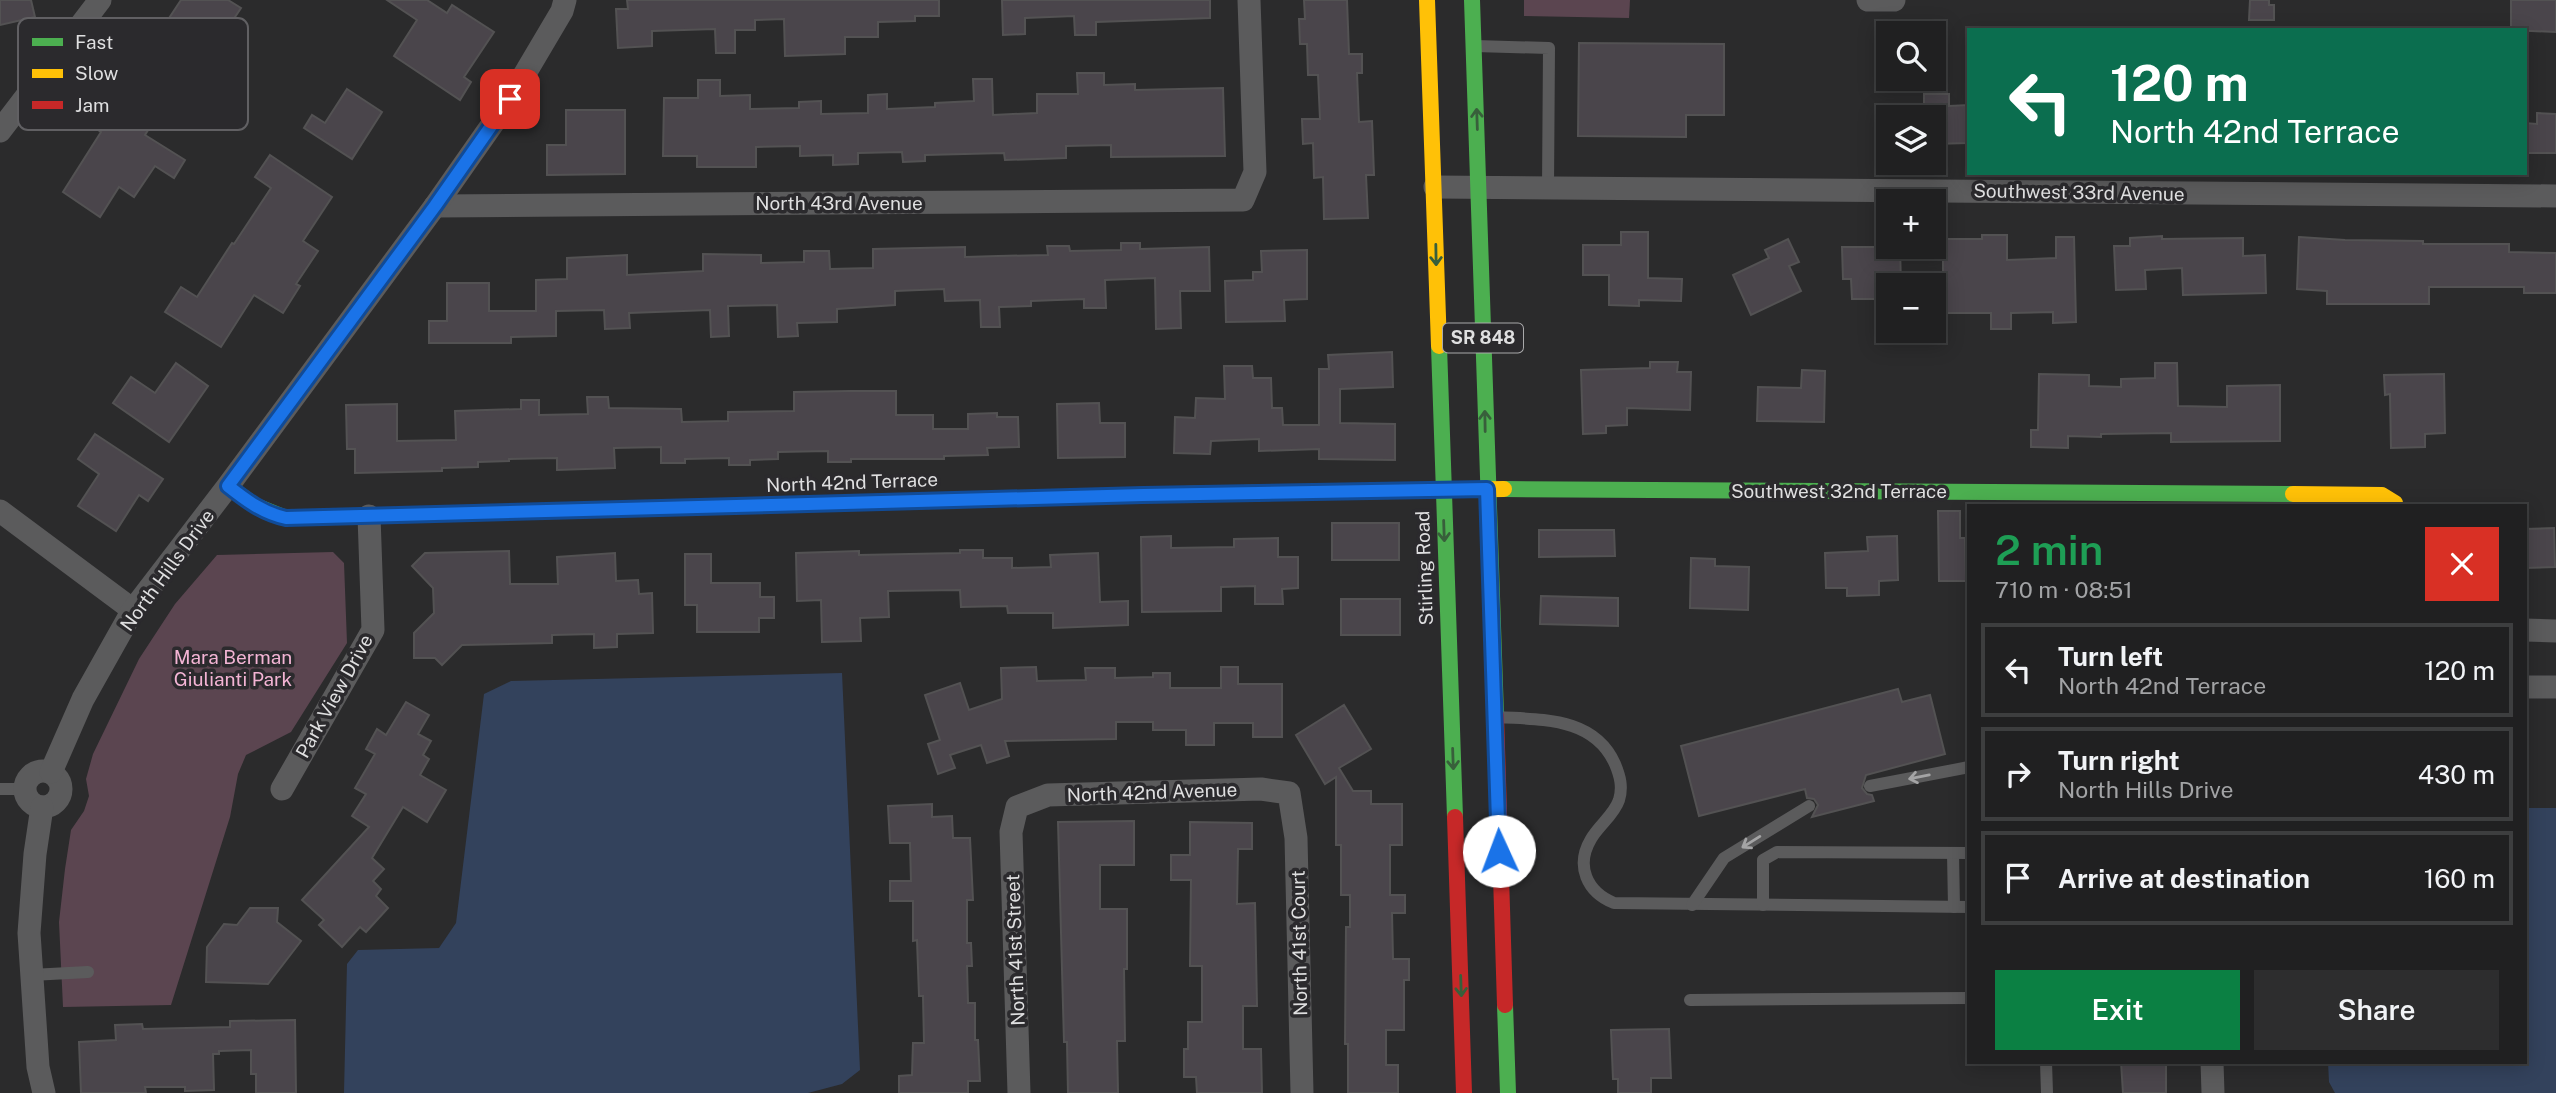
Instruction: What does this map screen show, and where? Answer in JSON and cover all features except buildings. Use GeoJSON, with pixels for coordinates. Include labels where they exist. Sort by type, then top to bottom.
{"type":"FeatureCollection","features":[{"type":"Feature","properties":{"kind":"main road","name":"Stirling Road"},"geometry":{"type":"LineString","coordinates":[[1427,0],[1464,1093]]}},
{"type":"Feature","properties":{"kind":"main road","name":"SR 848"},"geometry":{"type":"LineString","coordinates":[[1472,0],[1508,1093]]}},
{"type":"Feature","properties":{"kind":"main road","name":"North 42nd Terrace"},"geometry":{"type":"LineString","coordinates":[[228,486],[249,503],[269,514],[286,518],[1143,495],[1487,489]]}},
{"type":"Feature","properties":{"kind":"main road","name":"Southwest 32nd Terrace"},"geometry":{"type":"LineString","coordinates":[[1487,489],[2382,495],[2395,504]]}},
{"type":"Feature","properties":{"kind":"street"},"geometry":{"type":"LineString","coordinates":[[86,18],[100,0]]}},
{"type":"Feature","properties":{"kind":"street","name":"North Hills Drive"},"geometry":{"type":"LineString","coordinates":[[51,772],[83,699],[133,610],[435,206],[510,99],[562,11],[565,0]]}},
{"type":"Feature","properties":{"kind":"street","name":"North 43rd Avenue"},"geometry":{"type":"LineString","coordinates":[[435,206],[1243,200],[1255,172],[1249,0]]}},
{"type":"Feature","properties":{"kind":"street"},"geometry":{"type":"LineString","coordinates":[[1868,0],[1894,0]]}},
{"type":"Feature","properties":{"kind":"street"},"geometry":{"type":"LineString","coordinates":[[0,131],[18,107]]}},
{"type":"Feature","properties":{"kind":"street","name":"Southwest 33rd Avenue"},"geometry":{"type":"LineString","coordinates":[[1435,187],[2556,196]]}},
{"type":"Feature","properties":{"kind":"street"},"geometry":{"type":"LineString","coordinates":[[0,511],[133,610]]}},
{"type":"Feature","properties":{"kind":"street","name":"Park View Drive"},"geometry":{"type":"LineString","coordinates":[[282,789],[373,630],[369,516]]}},
{"type":"Feature","properties":{"kind":"street"},"geometry":{"type":"LineString","coordinates":[[2527,630],[2556,631]]}},
{"type":"Feature","properties":{"kind":"street"},"geometry":{"type":"LineString","coordinates":[[2527,687],[2556,687]]}},
{"type":"Feature","properties":{"kind":"street"},"geometry":{"type":"LineString","coordinates":[[51,772],[59,781],[60,793],[54,803],[37,806],[28,800],[25,783],[33,773],[51,772]]}},
{"type":"Feature","properties":{"kind":"street","name":"North 42nd Avenue"},"geometry":{"type":"LineString","coordinates":[[1017,807],[1048,794],[1261,789],[1289,793]]}},
{"type":"Feature","properties":{"kind":"street","name":"North 41st Court"},"geometry":{"type":"LineString","coordinates":[[1289,793],[1296,838],[1302,1093]]}},
{"type":"Feature","properties":{"kind":"street"},"geometry":{"type":"LineString","coordinates":[[42,807],[35,854],[29,933],[38,1067],[44,1093]]}},
{"type":"Feature","properties":{"kind":"street","name":"North 41st Street"},"geometry":{"type":"LineString","coordinates":[[1017,807],[1011,832],[1019,1093]]}},
{"type":"Feature","properties":{"kind":"street"},"geometry":{"type":"LineString","coordinates":[[2212,1064],[2213,1093]]}},
{"type":"Feature","properties":{"kind":"lane"},"geometry":{"type":"LineString","coordinates":[[1474,46],[1549,48],[1548,187]]}},
{"type":"Feature","properties":{"kind":"lane"},"geometry":{"type":"LineString","coordinates":[[1494,717],[1553,720],[1578,727],[1593,735],[1609,752],[1619,774],[1621,788],[1618,802],[1590,840],[1584,856],[1584,873],[1591,888],[1602,898],[1614,903],[1967,907]]}},
{"type":"Feature","properties":{"kind":"lane"},"geometry":{"type":"LineString","coordinates":[[1870,786],[1967,767]]}},
{"type":"Feature","properties":{"kind":"lane"},"geometry":{"type":"LineString","coordinates":[[0,789],[24,789]]}},
{"type":"Feature","properties":{"kind":"lane"},"geometry":{"type":"LineString","coordinates":[[1692,905],[1724,858],[1809,806]]}},
{"type":"Feature","properties":{"kind":"lane"},"geometry":{"type":"LineString","coordinates":[[1763,905],[1763,860],[1777,852],[1967,853]]}},
{"type":"Feature","properties":{"kind":"lane"},"geometry":{"type":"LineString","coordinates":[[1953,853],[1954,907]]}},
{"type":"Feature","properties":{"kind":"lane"},"geometry":{"type":"LineString","coordinates":[[31,975],[88,972]]}},
{"type":"Feature","properties":{"kind":"lane"},"geometry":{"type":"LineString","coordinates":[[1690,1000],[1967,998]]}},
{"type":"Feature","properties":{"kind":"lane"},"geometry":{"type":"LineString","coordinates":[[2046,1064],[2047,1093]]}},
{"type":"Feature","properties":{"kind":"green space"},"geometry":{"type":"Polygon","coordinates":[[[1524,0],[1630,0],[1629,18],[1524,16],[1524,0]]]}},
{"type":"Feature","properties":{"kind":"green space","name":"Mara Berman Giulianti Park"},"geometry":{"type":"Polygon","coordinates":[[[333,552],[344,563],[347,643],[291,732],[246,755],[238,774],[230,817],[171,1005],[63,1007],[59,922],[71,830],[84,811],[89,796],[86,779],[93,754],[139,659],[175,604],[217,555],[333,552]]]}},
{"type":"Feature","properties":{"kind":"water"},"geometry":{"type":"Polygon","coordinates":[[[842,673],[860,1070],[842,1084],[808,1093],[344,1093],[347,964],[358,950],[439,948],[456,923],[484,694],[511,681],[842,673]]]}},
{"type":"Feature","properties":{"kind":"water"},"geometry":{"type":"Polygon","coordinates":[[[2527,808],[2556,808],[2556,1093],[2335,1093],[2329,1082],[2328,1064],[2527,1064],[2527,808]]]}},
{"type":"Feature","properties":{"kind":"traffic: fast"},"geometry":{"type":"LineString","coordinates":[[1472,0],[1496,715]]}},
{"type":"Feature","properties":{"kind":"traffic: fast"},"geometry":{"type":"LineString","coordinates":[[1439,346],[1455,817]]}},
{"type":"Feature","properties":{"kind":"traffic: fast"},"geometry":{"type":"LineString","coordinates":[[228,486],[256,506],[286,518],[1184,494]]}},
{"type":"Feature","properties":{"kind":"traffic: fast"},"geometry":{"type":"LineString","coordinates":[[1504,489],[2293,494]]}},
{"type":"Feature","properties":{"kind":"traffic: fast"},"geometry":{"type":"LineString","coordinates":[[1505,1005],[1508,1093]]}},
{"type":"Feature","properties":{"kind":"traffic: slow"},"geometry":{"type":"LineString","coordinates":[[1427,0],[1439,346]]}},
{"type":"Feature","properties":{"kind":"traffic: slow"},"geometry":{"type":"LineString","coordinates":[[1184,494],[1504,489]]}},
{"type":"Feature","properties":{"kind":"traffic: slow"},"geometry":{"type":"LineString","coordinates":[[2293,494],[2382,495],[2395,504]]}},
{"type":"Feature","properties":{"kind":"traffic: jam"},"geometry":{"type":"LineString","coordinates":[[1496,715],[1505,1005]]}},
{"type":"Feature","properties":{"kind":"traffic: jam"},"geometry":{"type":"LineString","coordinates":[[1455,817],[1464,1093]]}},
{"type":"Feature","properties":{"kind":"route"},"geometry":{"type":"LineString","coordinates":[[510,99],[435,206],[228,486],[249,503],[269,514],[286,518],[1143,495],[1487,489],[1499,851]]}}]}
